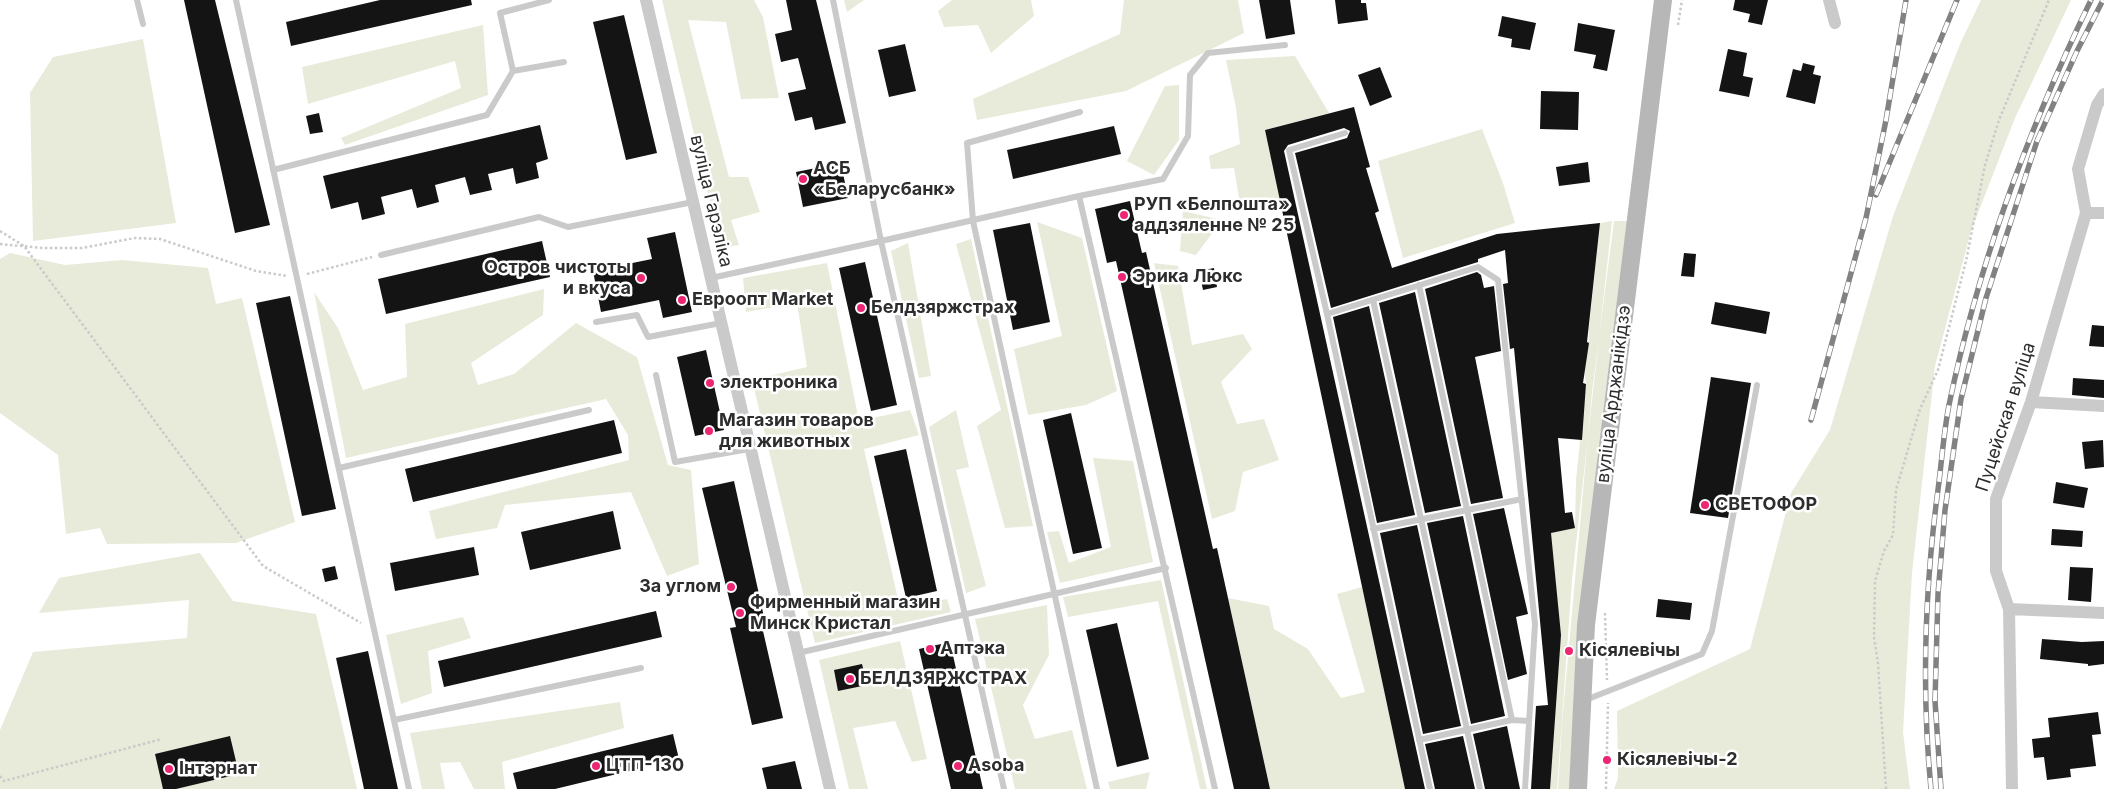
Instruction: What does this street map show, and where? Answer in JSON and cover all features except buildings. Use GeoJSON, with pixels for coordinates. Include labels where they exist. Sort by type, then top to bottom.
{"type":"FeatureCollection","features":[{"type":"Feature","properties":{"kind":"main road","name":"вуліца Арджанікідзэ"},"geometry":{"type":"LineString","coordinates":[[1578,789],[1586,625],[1664,0]]}},
{"type":"Feature","properties":{"kind":"street","name":"вуліца Гарэліка"},"geometry":{"type":"LineString","coordinates":[[646,0],[830,789]]}},
{"type":"Feature","properties":{"kind":"street"},"geometry":{"type":"LineString","coordinates":[[1829,0],[1835,23]]}},
{"type":"Feature","properties":{"kind":"street","name":"Пуцейская вуліца"},"geometry":{"type":"LineString","coordinates":[[2012,789],[2009,609],[1996,571],[1996,499],[2031,402],[2086,212],[2078,168],[2097,105],[2104,94]]}},
{"type":"Feature","properties":{"kind":"street"},"geometry":{"type":"LineString","coordinates":[[2086,212],[2104,213]]}},
{"type":"Feature","properties":{"kind":"street"},"geometry":{"type":"LineString","coordinates":[[2031,402],[2104,406]]}},
{"type":"Feature","properties":{"kind":"street"},"geometry":{"type":"LineString","coordinates":[[2009,609],[2104,613]]}},
{"type":"Feature","properties":{"kind":"lane"},"geometry":{"type":"LineString","coordinates":[[137,0],[142,24]]}},
{"type":"Feature","properties":{"kind":"lane"},"geometry":{"type":"LineString","coordinates":[[236,0],[409,789]]}},
{"type":"Feature","properties":{"kind":"lane"},"geometry":{"type":"LineString","coordinates":[[273,170],[487,115],[513,71],[500,13],[549,0]]}},
{"type":"Feature","properties":{"kind":"lane"},"geometry":{"type":"LineString","coordinates":[[833,0],[881,240],[1004,789]]}},
{"type":"Feature","properties":{"kind":"lane"},"geometry":{"type":"LineString","coordinates":[[711,278],[1163,179],[1188,136],[1190,75],[1208,53],[1285,45]]}},
{"type":"Feature","properties":{"kind":"lane"},"geometry":{"type":"LineString","coordinates":[[513,71],[564,62]]}},
{"type":"Feature","properties":{"kind":"lane"},"geometry":{"type":"LineString","coordinates":[[1080,112],[967,143],[973,221],[1097,789]]}},
{"type":"Feature","properties":{"kind":"lane"},"geometry":{"type":"LineString","coordinates":[[1345,134],[1289,150],[1327,314],[1430,789]]}},
{"type":"Feature","properties":{"kind":"lane"},"geometry":{"type":"LineString","coordinates":[[1079,196],[1166,568],[1215,789]]}},
{"type":"Feature","properties":{"kind":"lane"},"geometry":{"type":"LineString","coordinates":[[381,255],[539,216],[568,227],[693,202]]}},
{"type":"Feature","properties":{"kind":"lane"},"geometry":{"type":"LineString","coordinates":[[1327,314],[1478,267],[1498,280],[1535,624],[1525,789]]}},
{"type":"Feature","properties":{"kind":"lane"},"geometry":{"type":"LineString","coordinates":[[1419,285],[1512,720]]}},
{"type":"Feature","properties":{"kind":"lane"},"geometry":{"type":"LineString","coordinates":[[1373,300],[1480,789]]}},
{"type":"Feature","properties":{"kind":"lane"},"geometry":{"type":"LineString","coordinates":[[596,322],[638,315],[648,337],[721,323]]}},
{"type":"Feature","properties":{"kind":"lane"},"geometry":{"type":"LineString","coordinates":[[656,375],[675,462],[750,449]]}},
{"type":"Feature","properties":{"kind":"lane"},"geometry":{"type":"LineString","coordinates":[[1582,701],[1702,654],[1712,631],[1757,385]]}},
{"type":"Feature","properties":{"kind":"lane"},"geometry":{"type":"LineString","coordinates":[[339,468],[589,410]]}},
{"type":"Feature","properties":{"kind":"lane"},"geometry":{"type":"LineString","coordinates":[[1374,528],[1522,499]]}},
{"type":"Feature","properties":{"kind":"lane"},"geometry":{"type":"LineString","coordinates":[[798,653],[1166,568]]}},
{"type":"Feature","properties":{"kind":"lane"},"geometry":{"type":"LineString","coordinates":[[394,720],[641,668]]}},
{"type":"Feature","properties":{"kind":"lane"},"geometry":{"type":"LineString","coordinates":[[1419,740],[1512,720],[1529,721]]}},
{"type":"Feature","properties":{"kind":"path"},"geometry":{"type":"LineString","coordinates":[[1886,789],[1878,663],[1874,636],[1875,581],[1884,551],[1893,535],[1896,490],[1920,409],[1938,370],[1966,261],[1985,165],[1999,120],[2049,0]]}},
{"type":"Feature","properties":{"kind":"path"},"geometry":{"type":"LineString","coordinates":[[0,231],[24,246],[263,566],[375,631]]}},
{"type":"Feature","properties":{"kind":"path"},"geometry":{"type":"LineString","coordinates":[[0,244],[82,248],[135,238],[160,239],[256,271],[297,277],[381,255]]}},
{"type":"Feature","properties":{"kind":"path"},"geometry":{"type":"LineString","coordinates":[[1606,608],[1604,628],[1608,691],[1606,789]]}},
{"type":"Feature","properties":{"kind":"path"},"geometry":{"type":"LineString","coordinates":[[0,776],[4,781],[162,739]]}},
{"type":"Feature","properties":{"kind":"green space"},"geometry":{"type":"Polygon","coordinates":[[[662,0],[754,0],[763,17],[779,98],[741,99],[726,22],[688,20],[729,177],[748,177],[760,212],[731,220],[739,245],[721,248],[662,0]]]}},
{"type":"Feature","properties":{"kind":"green space"},"geometry":{"type":"Polygon","coordinates":[[[844,0],[864,0],[847,12],[844,0]]]}},
{"type":"Feature","properties":{"kind":"green space"},"geometry":{"type":"Polygon","coordinates":[[[952,0],[1031,0],[1034,16],[991,53],[978,25],[944,27],[938,11],[952,0]]]}},
{"type":"Feature","properties":{"kind":"green space"},"geometry":{"type":"Polygon","coordinates":[[[1124,0],[1238,0],[1244,33],[1126,91],[977,120],[973,99],[1120,34],[1124,0]]]}},
{"type":"Feature","properties":{"kind":"green space"},"geometry":{"type":"Polygon","coordinates":[[[1981,0],[2071,0],[2015,118],[1971,231],[1935,366],[1912,573],[1903,732],[1910,789],[1614,789],[1618,778],[1617,711],[1750,649],[1791,493],[1830,430],[1893,216],[1960,44],[1981,0]]]}},
{"type":"Feature","properties":{"kind":"green space"},"geometry":{"type":"Polygon","coordinates":[[[483,25],[488,95],[345,145],[341,138],[461,88],[455,61],[308,104],[302,67],[483,25]]]}},
{"type":"Feature","properties":{"kind":"green space"},"geometry":{"type":"Polygon","coordinates":[[[143,39],[176,223],[33,241],[30,93],[53,57],[143,39]]]}},
{"type":"Feature","properties":{"kind":"green space"},"geometry":{"type":"Polygon","coordinates":[[[1295,56],[1329,113],[1265,130],[1282,206],[1241,210],[1234,168],[1211,169],[1209,156],[1240,144],[1236,108],[1226,60],[1295,56]]]}},
{"type":"Feature","properties":{"kind":"green space"},"geometry":{"type":"Polygon","coordinates":[[[1179,85],[1179,140],[1154,175],[1127,161],[1165,86],[1179,85]]]}},
{"type":"Feature","properties":{"kind":"green space"},"geometry":{"type":"Polygon","coordinates":[[[1482,129],[1503,183],[1515,223],[1403,258],[1378,161],[1482,129]]]}},
{"type":"Feature","properties":{"kind":"green space"},"geometry":{"type":"Polygon","coordinates":[[[1183,211],[1222,220],[1196,255],[1180,251],[1183,211]]]}},
{"type":"Feature","properties":{"kind":"green space"},"geometry":{"type":"Polygon","coordinates":[[[1612,221],[1572,580],[1557,789],[1550,789],[1551,533],[1575,527],[1576,480],[1586,384],[1585,363],[1600,223],[1612,221]]]}},
{"type":"Feature","properties":{"kind":"green space"},"geometry":{"type":"Polygon","coordinates":[[[1614,221],[1636,221],[1586,625],[1578,789],[1558,789],[1562,723],[1592,392],[1614,221]]]}},
{"type":"Feature","properties":{"kind":"green space"},"geometry":{"type":"Polygon","coordinates":[[[1037,222],[1082,238],[1117,391],[1086,405],[1028,415],[1014,349],[1062,336],[1037,222]]]}},
{"type":"Feature","properties":{"kind":"green space"},"geometry":{"type":"Polygon","coordinates":[[[971,239],[1033,526],[1005,528],[977,426],[1001,410],[956,244],[971,239]]]}},
{"type":"Feature","properties":{"kind":"green space"},"geometry":{"type":"Polygon","coordinates":[[[908,243],[931,376],[919,378],[891,251],[908,243]]]}},
{"type":"Feature","properties":{"kind":"green space"},"geometry":{"type":"Polygon","coordinates":[[[10,253],[65,265],[122,260],[208,268],[216,304],[242,298],[295,522],[236,543],[107,544],[100,528],[66,534],[58,455],[0,413],[0,259],[10,253]]]}},
{"type":"Feature","properties":{"kind":"green space"},"geometry":{"type":"Polygon","coordinates":[[[827,263],[859,421],[910,410],[919,435],[864,449],[900,608],[947,599],[951,612],[815,643],[752,380],[807,367],[797,303],[746,312],[743,278],[827,263]]]}},
{"type":"Feature","properties":{"kind":"green space"},"geometry":{"type":"Polygon","coordinates":[[[1154,263],[1178,266],[1192,345],[1243,334],[1252,349],[1221,382],[1237,424],[1264,419],[1279,460],[1243,472],[1235,511],[1212,519],[1154,263]]]}},
{"type":"Feature","properties":{"kind":"green space"},"geometry":{"type":"Polygon","coordinates":[[[544,289],[543,315],[471,363],[478,385],[514,374],[576,323],[637,357],[668,465],[691,470],[699,564],[667,576],[631,492],[505,505],[497,528],[436,539],[429,511],[629,460],[628,435],[606,399],[346,458],[314,292],[338,328],[363,390],[407,377],[405,324],[544,289]]]}},
{"type":"Feature","properties":{"kind":"green space"},"geometry":{"type":"Polygon","coordinates":[[[956,410],[969,467],[956,470],[986,586],[966,593],[929,427],[956,410]]]}},
{"type":"Feature","properties":{"kind":"green space"},"geometry":{"type":"Polygon","coordinates":[[[1093,458],[1133,461],[1153,562],[1060,583],[1047,532],[1059,531],[1069,563],[1111,547],[1093,458]]]}},
{"type":"Feature","properties":{"kind":"green space"},"geometry":{"type":"Polygon","coordinates":[[[200,553],[233,601],[316,614],[357,789],[0,789],[0,730],[33,652],[187,638],[189,600],[39,613],[59,578],[200,553]]]}},
{"type":"Feature","properties":{"kind":"green space"},"geometry":{"type":"Polygon","coordinates":[[[1161,580],[1207,789],[1200,789],[1158,601],[1068,617],[1063,597],[1161,580]]]}},
{"type":"Feature","properties":{"kind":"green space"},"geometry":{"type":"Polygon","coordinates":[[[1362,587],[1405,789],[1270,789],[1228,598],[1269,606],[1274,629],[1308,649],[1341,698],[1365,692],[1337,594],[1362,587]]]}},
{"type":"Feature","properties":{"kind":"green space"},"geometry":{"type":"Polygon","coordinates":[[[1047,605],[1049,655],[1023,705],[1035,739],[1072,730],[1087,789],[1015,789],[975,619],[1047,605]]]}},
{"type":"Feature","properties":{"kind":"green space"},"geometry":{"type":"Polygon","coordinates":[[[463,617],[471,638],[428,651],[432,693],[401,704],[386,635],[463,617]]]}},
{"type":"Feature","properties":{"kind":"green space"},"geometry":{"type":"Polygon","coordinates":[[[900,641],[927,759],[912,762],[895,721],[853,728],[868,789],[849,789],[819,660],[900,641]]]}},
{"type":"Feature","properties":{"kind":"green space"},"geometry":{"type":"Polygon","coordinates":[[[620,702],[624,728],[502,762],[505,789],[474,789],[460,762],[440,763],[445,789],[422,789],[410,733],[620,702]]]}},
{"type":"Feature","properties":{"kind":"green space"},"geometry":{"type":"Polygon","coordinates":[[[1150,772],[1146,789],[1110,789],[1108,782],[1150,772]]]}},
{"type":"Feature","properties":{"kind":"railway"},"geometry":{"type":"LineString","coordinates":[[1811,420],[1866,218],[1886,120],[1906,0]]}},
{"type":"Feature","properties":{"kind":"railway"},"geometry":{"type":"LineString","coordinates":[[1876,195],[1957,0]]}},
{"type":"Feature","properties":{"kind":"railway"},"geometry":{"type":"LineString","coordinates":[[1931,789],[1926,712],[1926,635],[1930,559],[1949,405],[1961,353],[1990,249],[2026,147],[2068,48],[2091,0]]}},
{"type":"Feature","properties":{"kind":"railway"},"geometry":{"type":"LineString","coordinates":[[1941,789],[1935,701],[1938,594],[1945,510],[1961,399],[1986,298],[2037,141],[2077,51],[2103,0]]}},
{"type":"Feature","properties":{"kind":"place","name":"АСБ «Беларусбанк»"},"geometry":{"type":"Point","coordinates":[803,179]}},
{"type":"Feature","properties":{"kind":"place","name":"РУП «Белпошта» аддзяленне № 25"},"geometry":{"type":"Point","coordinates":[1124,215]}},
{"type":"Feature","properties":{"kind":"place","name":"Эрика Люкс"},"geometry":{"type":"Point","coordinates":[1122,277]}},
{"type":"Feature","properties":{"kind":"place","name":"Остров чистоты и вкуса"},"geometry":{"type":"Point","coordinates":[641,278]}},
{"type":"Feature","properties":{"kind":"place","name":"Евроопт Market"},"geometry":{"type":"Point","coordinates":[682,300]}},
{"type":"Feature","properties":{"kind":"place","name":"Белдзяржстрах"},"geometry":{"type":"Point","coordinates":[861,308]}},
{"type":"Feature","properties":{"kind":"place","name":"электроника"},"geometry":{"type":"Point","coordinates":[710,383]}},
{"type":"Feature","properties":{"kind":"place","name":"Магазин товаров для животных"},"geometry":{"type":"Point","coordinates":[709,431]}},
{"type":"Feature","properties":{"kind":"place","name":"СВЕТОФОР"},"geometry":{"type":"Point","coordinates":[1705,505]}},
{"type":"Feature","properties":{"kind":"place","name":"За углом"},"geometry":{"type":"Point","coordinates":[731,587]}},
{"type":"Feature","properties":{"kind":"place","name":"Фирменный магазин Минск Кристал"},"geometry":{"type":"Point","coordinates":[740,613]}},
{"type":"Feature","properties":{"kind":"place","name":"Аптэка"},"geometry":{"type":"Point","coordinates":[930,649]}},
{"type":"Feature","properties":{"kind":"place","name":"Кісялевічы"},"geometry":{"type":"Point","coordinates":[1569,651]}},
{"type":"Feature","properties":{"kind":"place","name":"БЕЛДЗЯРЖСТРАХ"},"geometry":{"type":"Point","coordinates":[850,679]}},
{"type":"Feature","properties":{"kind":"place","name":"Кісялевічы-2"},"geometry":{"type":"Point","coordinates":[1607,760]}},
{"type":"Feature","properties":{"kind":"place","name":"ЦТП-130"},"geometry":{"type":"Point","coordinates":[596,766]}},
{"type":"Feature","properties":{"kind":"place","name":"Asoba"},"geometry":{"type":"Point","coordinates":[958,766]}},
{"type":"Feature","properties":{"kind":"place","name":"Інтэрнат"},"geometry":{"type":"Point","coordinates":[169,769]}}]}
